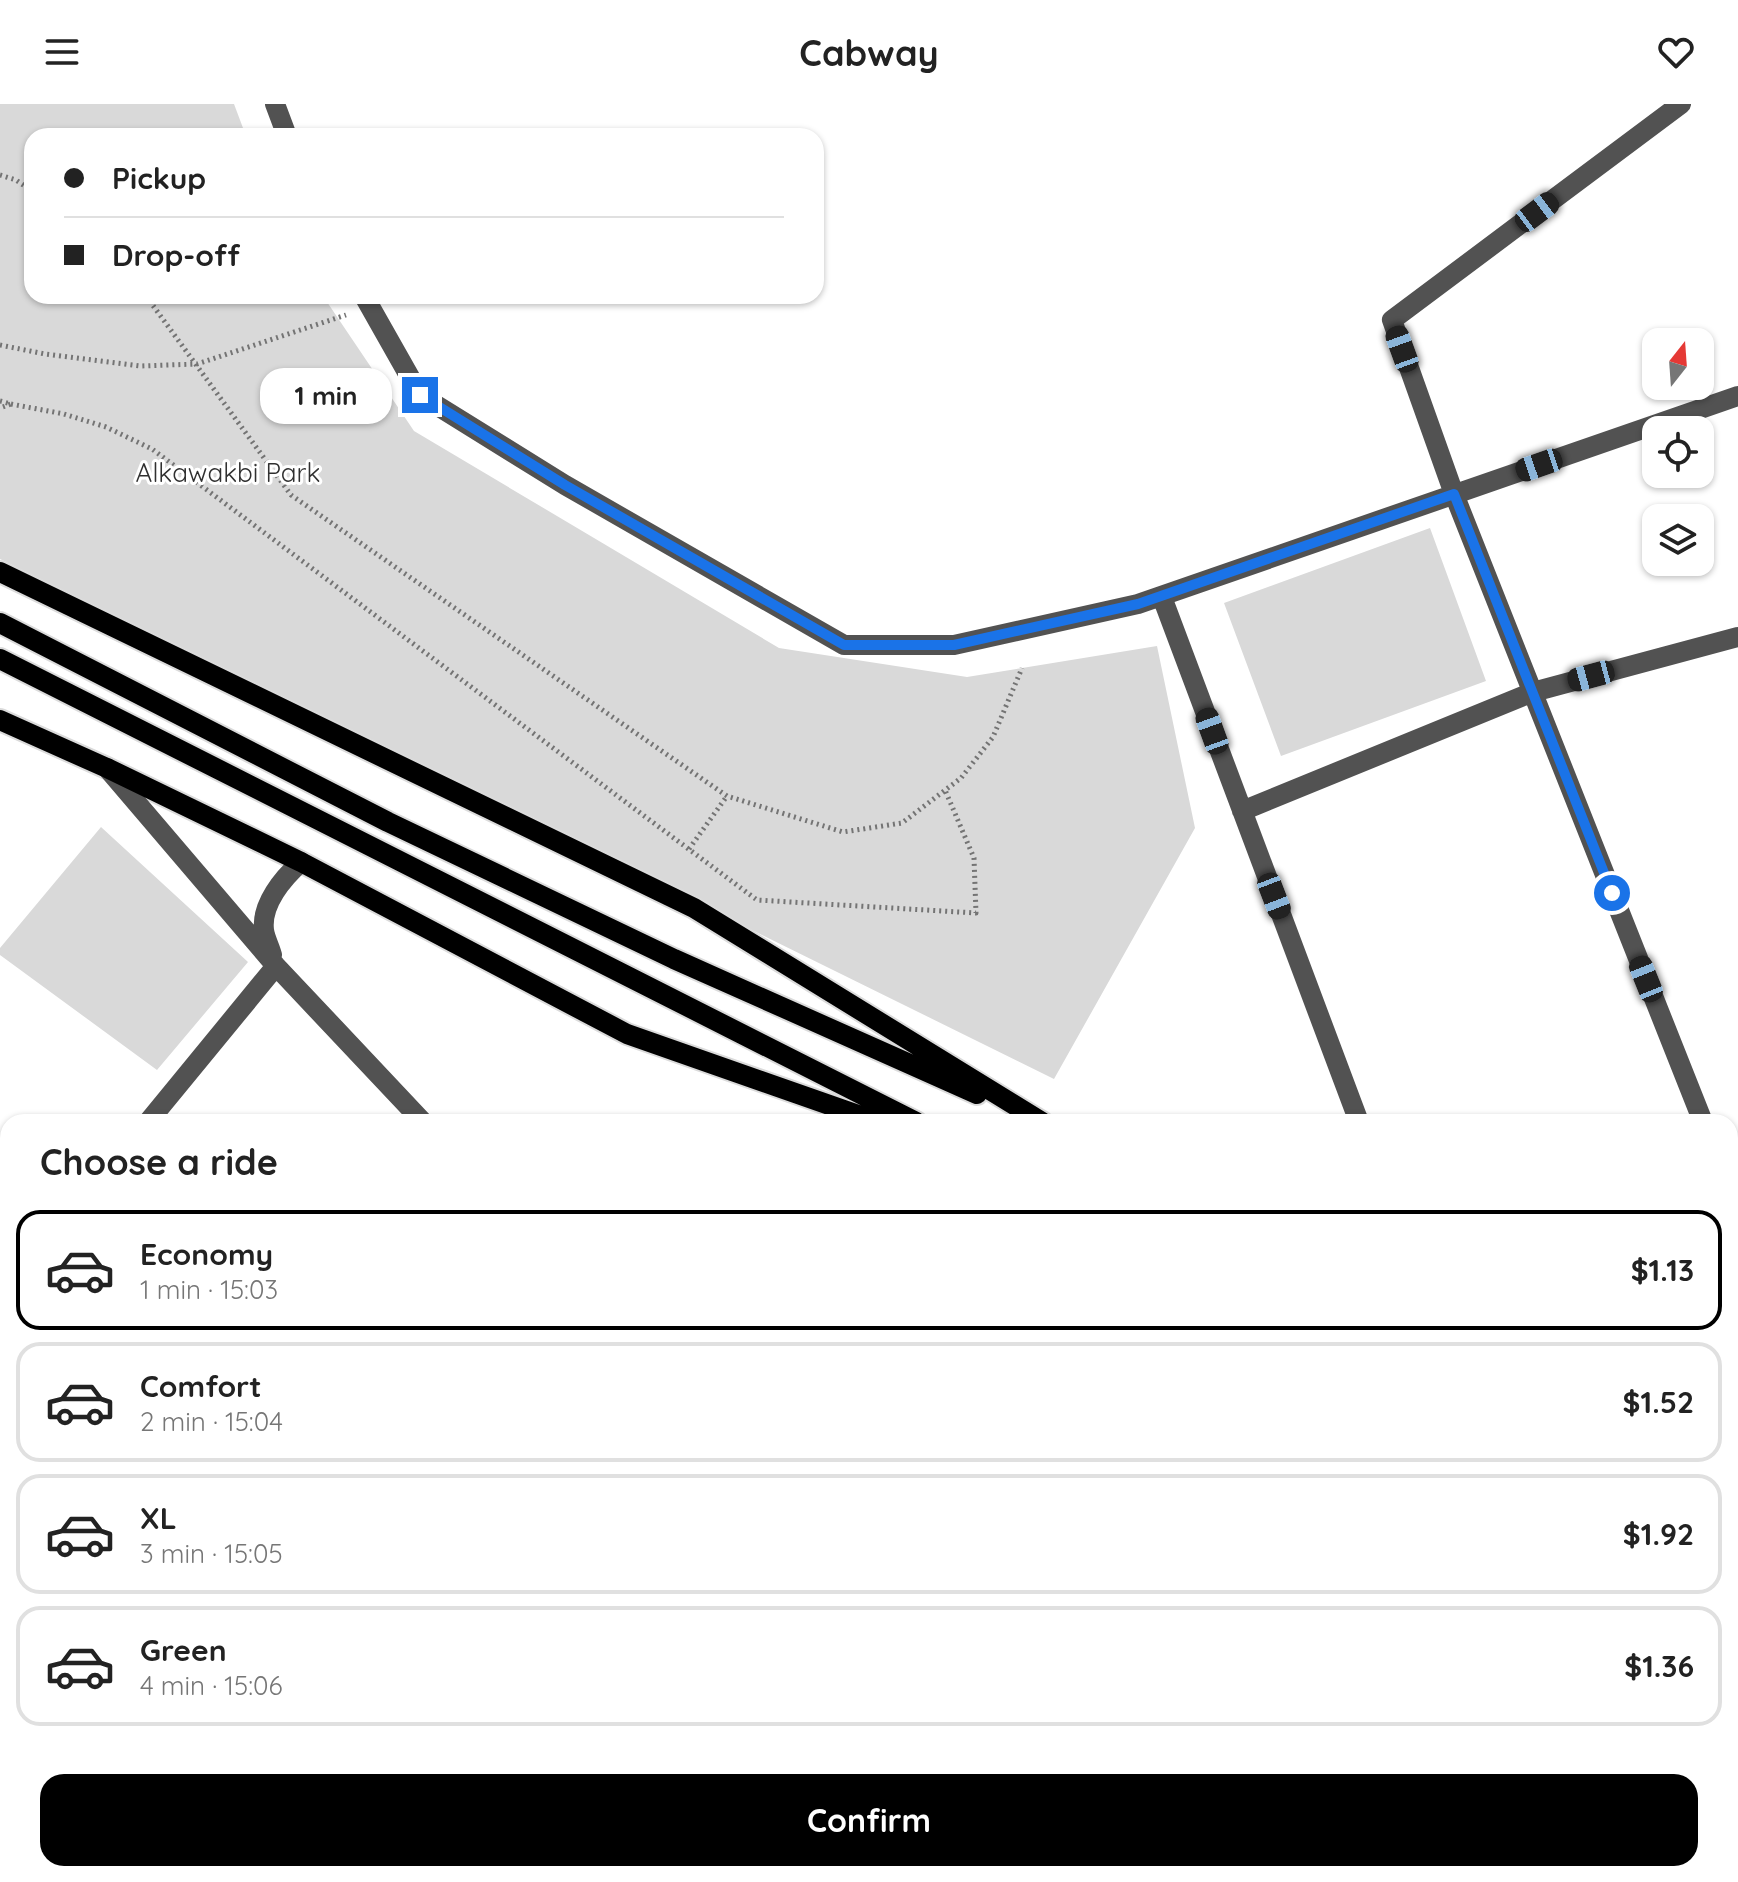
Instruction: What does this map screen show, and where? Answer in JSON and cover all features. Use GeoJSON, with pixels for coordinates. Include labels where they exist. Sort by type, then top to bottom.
{"type":"FeatureCollection","features":[{"type":"Feature","properties":{"kind":"main road"},"geometry":{"type":"LineString","coordinates":[[0,572],[694,908],[1028,1114]]}},
{"type":"Feature","properties":{"kind":"main road"},"geometry":{"type":"LineString","coordinates":[[0,623],[402,829],[674,959],[1023,1114]]}},
{"type":"Feature","properties":{"kind":"main road"},"geometry":{"type":"LineString","coordinates":[[0,659],[900,1114]]}},
{"type":"Feature","properties":{"kind":"main road"},"geometry":{"type":"LineString","coordinates":[[0,720],[301,862],[627,1034],[855,1114]]}},
{"type":"Feature","properties":{"kind":"street"},"geometry":{"type":"LineString","coordinates":[[275,104],[284,128]]}},
{"type":"Feature","properties":{"kind":"street"},"geometry":{"type":"LineString","coordinates":[[1681,104],[1392,320],[1454,494],[1700,1114]]}},
{"type":"Feature","properties":{"kind":"street"},"geometry":{"type":"LineString","coordinates":[[368,304],[420,395],[565,485],[844,645],[954,645],[1138,604],[1738,396]]}},
{"type":"Feature","properties":{"kind":"street"},"geometry":{"type":"LineString","coordinates":[[1162,597],[1356,1114]]}},
{"type":"Feature","properties":{"kind":"street"},"geometry":{"type":"LineString","coordinates":[[1242,811],[1533,692],[1738,637]]}},
{"type":"Feature","properties":{"kind":"street"},"geometry":{"type":"LineString","coordinates":[[107,768],[276,966],[415,1114]]}},
{"type":"Feature","properties":{"kind":"street"},"geometry":{"type":"LineString","coordinates":[[276,966],[263,929],[268,908],[277,889],[301,862]]}},
{"type":"Feature","properties":{"kind":"street"},"geometry":{"type":"LineString","coordinates":[[155,1114],[276,966]]}},
{"type":"Feature","properties":{"kind":"path"},"geometry":{"type":"LineString","coordinates":[[0,175],[24,186]]}},
{"type":"Feature","properties":{"kind":"path"},"geometry":{"type":"LineString","coordinates":[[152,304],[291,495],[727,796],[843,832],[902,823],[961,778],[993,737],[1022,668]]}},
{"type":"Feature","properties":{"kind":"path"},"geometry":{"type":"LineString","coordinates":[[0,345],[140,366],[197,364],[338,318],[360,304]]}},
{"type":"Feature","properties":{"kind":"path"},"geometry":{"type":"LineString","coordinates":[[0,401],[64,414],[106,427],[152,449],[757,900],[976,913],[974,858],[945,790]]}},
{"type":"Feature","properties":{"kind":"path"},"geometry":{"type":"LineString","coordinates":[[0,408],[11,404]]}},
{"type":"Feature","properties":{"kind":"path"},"geometry":{"type":"LineString","coordinates":[[689,849],[727,796]]}},
{"type":"Feature","properties":{"kind":"green space","name":"Alkawakbi Park"},"geometry":{"type":"Polygon","coordinates":[[[0,104],[234,104],[243,128],[24,128],[24,304],[328,304],[414,431],[779,648],[967,677],[1157,646],[1195,828],[1054,1079],[0,559],[0,104]]]}},
{"type":"Feature","properties":{"kind":"green space"},"geometry":{"type":"Polygon","coordinates":[[[1430,528],[1486,681],[1281,756],[1224,603],[1430,528]]]}},
{"type":"Feature","properties":{"kind":"green space"},"geometry":{"type":"Polygon","coordinates":[[[101,827],[248,962],[157,1070],[0,955],[0,948],[101,827]]]}},
{"type":"Feature","properties":{"kind":"route"},"geometry":{"type":"LineString","coordinates":[[420,395],[565,485],[844,645],[954,645],[1138,604],[1454,494],[1612,893]]}}]}
